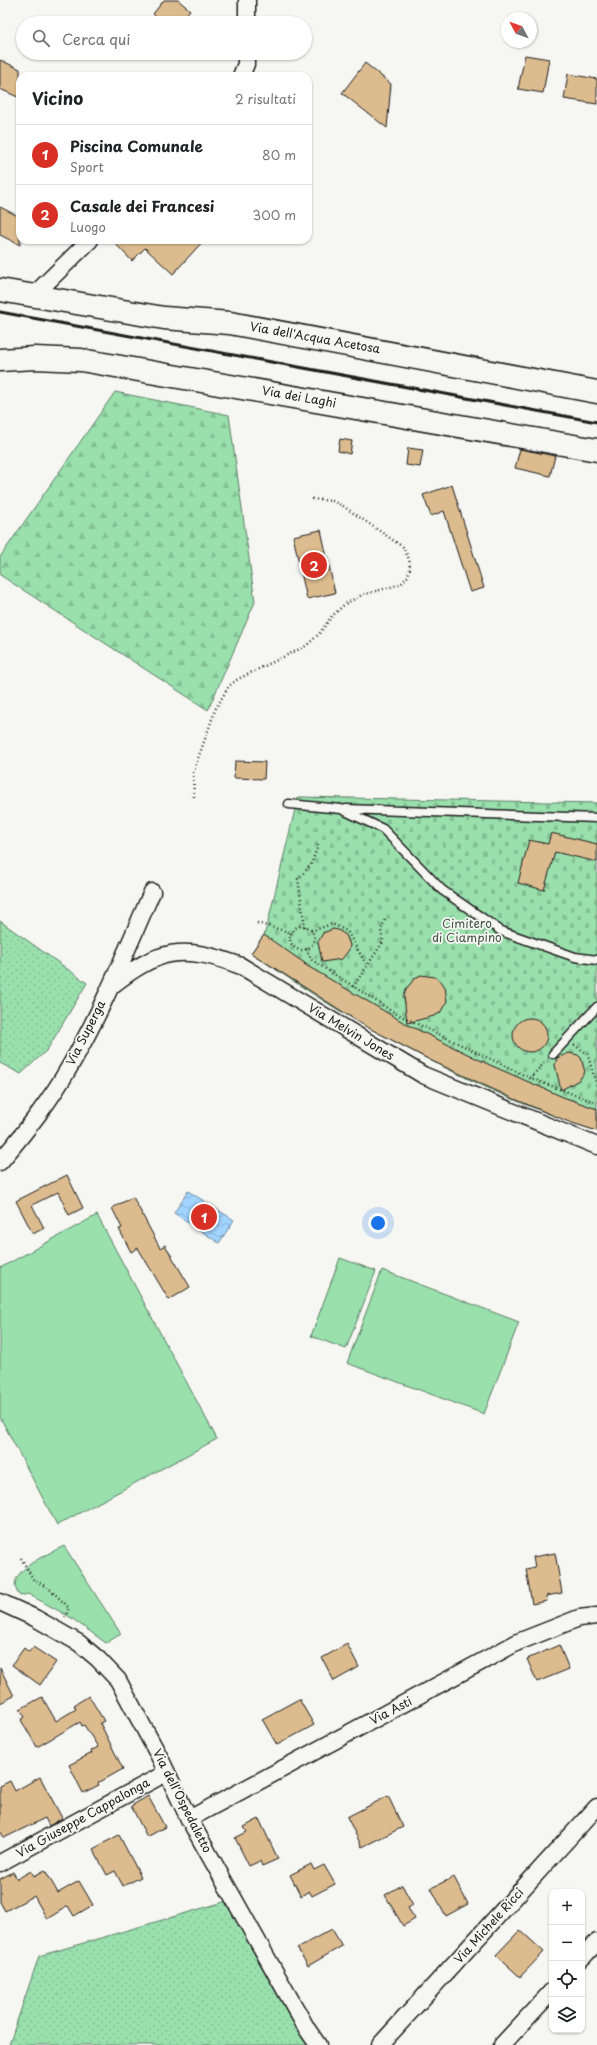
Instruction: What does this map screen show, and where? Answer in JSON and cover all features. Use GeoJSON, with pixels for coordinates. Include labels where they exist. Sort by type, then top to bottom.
{"type":"FeatureCollection","features":[{"type":"Feature","properties":{"kind":"main road","name":"Via dell'Acqua Acetosa"},"geometry":{"type":"LineString","coordinates":[[0,290],[32,297],[164,318],[230,323],[597,392]]}},
{"type":"Feature","properties":{"kind":"main road","name":"Via dei Laghi"},"geometry":{"type":"LineString","coordinates":[[0,360],[35,358],[81,360],[597,450]]}},
{"type":"Feature","properties":{"kind":"street"},"geometry":{"type":"LineString","coordinates":[[247,0],[247,16]]}},
{"type":"Feature","properties":{"kind":"street"},"geometry":{"type":"LineString","coordinates":[[243,72],[246,60]]}},
{"type":"Feature","properties":{"kind":"street"},"geometry":{"type":"LineString","coordinates":[[32,297],[86,244]]}},
{"type":"Feature","properties":{"kind":"street","name":"Via Superga"},"geometry":{"type":"LineString","coordinates":[[0,1162],[19,1139],[69,1067],[110,987],[152,892]]}},
{"type":"Feature","properties":{"kind":"street","name":"Via Melvin Jones"},"geometry":{"type":"LineString","coordinates":[[110,987],[144,963],[165,955],[184,951],[217,957],[241,966],[423,1075],[597,1146]]}},
{"type":"Feature","properties":{"kind":"street","name":"Via dell'Ospedaletto"},"geometry":{"type":"LineString","coordinates":[[0,1602],[35,1618],[79,1643],[98,1659],[118,1680],[189,1819],[307,2029],[318,2045]]}},
{"type":"Feature","properties":{"kind":"street","name":"Via Asti"},"geometry":{"type":"LineString","coordinates":[[189,1819],[518,1642],[579,1618],[597,1616]]}},
{"type":"Feature","properties":{"kind":"street","name":"Via Giuseppe Cappalonga"},"geometry":{"type":"LineString","coordinates":[[0,1863],[166,1772]]}},
{"type":"Feature","properties":{"kind":"street","name":"Via Michele Ricci"},"geometry":{"type":"LineString","coordinates":[[380,2045],[597,1807]]}},
{"type":"Feature","properties":{"kind":"street"},"geometry":{"type":"LineString","coordinates":[[585,1955],[597,1942]]}},
{"type":"Feature","properties":{"kind":"street"},"geometry":{"type":"LineString","coordinates":[[502,2045],[549,1993]]}},
{"type":"Feature","properties":{"kind":"lane"},"geometry":{"type":"LineString","coordinates":[[289,804],[341,809],[597,818]]}},
{"type":"Feature","properties":{"kind":"lane"},"geometry":{"type":"LineString","coordinates":[[341,809],[383,829],[442,890],[501,931],[575,957],[597,960]]}},
{"type":"Feature","properties":{"kind":"lane"},"geometry":{"type":"LineString","coordinates":[[553,1054],[567,1041],[597,1007]]}},
{"type":"Feature","properties":{"kind":"path"},"geometry":{"type":"LineString","coordinates":[[194,797],[193,773],[216,708],[229,686],[238,679],[306,646],[319,634],[332,616],[345,604],[362,595],[401,584],[408,576],[410,568],[409,558],[403,547],[343,506],[332,501],[311,499]]}},
{"type":"Feature","properties":{"kind":"path"},"geometry":{"type":"LineString","coordinates":[[305,927],[298,879],[311,865],[318,845]]}},
{"type":"Feature","properties":{"kind":"path"},"geometry":{"type":"LineString","coordinates":[[353,987],[366,964],[383,942],[380,930],[385,920]]}},
{"type":"Feature","properties":{"kind":"path"},"geometry":{"type":"LineString","coordinates":[[257,923],[292,933]]}},
{"type":"Feature","properties":{"kind":"path"},"geometry":{"type":"LineString","coordinates":[[311,931],[332,924],[346,931],[366,964]]}},
{"type":"Feature","properties":{"kind":"path"},"geometry":{"type":"LineString","coordinates":[[306,950],[313,942],[311,931],[305,927],[298,927],[292,933],[290,940],[294,948],[306,950],[312,960],[395,1013],[530,1078],[597,1103]]}},
{"type":"Feature","properties":{"kind":"path"},"geometry":{"type":"LineString","coordinates":[[567,1041],[587,1053],[597,1086]]}},
{"type":"Feature","properties":{"kind":"path"},"geometry":{"type":"LineString","coordinates":[[530,1078],[553,1054]]}},
{"type":"Feature","properties":{"kind":"path"},"geometry":{"type":"LineString","coordinates":[[21,1558],[33,1579],[51,1590],[69,1608],[65,1617]]}},
{"type":"Feature","properties":{"kind":"green space"},"geometry":{"type":"Polygon","coordinates":[[[115,392],[229,415],[255,602],[208,710],[0,575],[0,557],[115,392]]]}},
{"type":"Feature","properties":{"kind":"green space","name":"Cimitero di Ciampino"},"geometry":{"type":"Polygon","coordinates":[[[298,797],[597,803],[597,1131],[538,1110],[479,1084],[422,1056],[336,1009],[251,953],[264,935],[267,926],[298,797]]]}},
{"type":"Feature","properties":{"kind":"green space"},"geometry":{"type":"Polygon","coordinates":[[[0,921],[87,983],[47,1050],[21,1074],[0,1063],[0,921]]]}},
{"type":"Feature","properties":{"kind":"green space"},"geometry":{"type":"Polygon","coordinates":[[[97,1215],[217,1439],[57,1525],[0,1417],[0,1268],[97,1215]]]}},
{"type":"Feature","properties":{"kind":"green space"},"geometry":{"type":"Polygon","coordinates":[[[340,1258],[376,1271],[346,1349],[311,1336],[340,1258]]]}},
{"type":"Feature","properties":{"kind":"green space"},"geometry":{"type":"Polygon","coordinates":[[[382,1270],[519,1322],[484,1414],[347,1363],[382,1270]]]}},
{"type":"Feature","properties":{"kind":"green space"},"geometry":{"type":"Polygon","coordinates":[[[64,1546],[121,1634],[106,1643],[70,1617],[28,1594],[20,1596],[15,1588],[16,1580],[28,1565],[64,1546]]]}},
{"type":"Feature","properties":{"kind":"green space"},"geometry":{"type":"Polygon","coordinates":[[[234,1899],[322,2045],[9,2045],[39,1956],[234,1899]]]}},
{"type":"Feature","properties":{"kind":"water"},"geometry":{"type":"Polygon","coordinates":[[[188,1191],[234,1220],[219,1243],[174,1213],[188,1191]]]}},
{"type":"Feature","properties":{"kind":"building"},"geometry":{"type":"Polygon","coordinates":[[[164,0],[178,0],[190,10],[185,16],[155,16],[153,14],[164,0]]]}},
{"type":"Feature","properties":{"kind":"building"},"geometry":{"type":"Polygon","coordinates":[[[525,55],[549,59],[543,93],[518,89],[525,55]]]}},
{"type":"Feature","properties":{"kind":"building"},"geometry":{"type":"Polygon","coordinates":[[[0,60],[20,69],[20,72],[16,72],[16,96],[0,89],[0,60]]]}},
{"type":"Feature","properties":{"kind":"building"},"geometry":{"type":"Polygon","coordinates":[[[365,63],[391,84],[387,128],[342,93],[365,63]]]}},
{"type":"Feature","properties":{"kind":"building"},"geometry":{"type":"Polygon","coordinates":[[[568,74],[597,79],[597,104],[564,99],[568,74]]]}},
{"type":"Feature","properties":{"kind":"building"},"geometry":{"type":"Polygon","coordinates":[[[0,207],[16,215],[16,243],[0,235],[0,207]]]}},
{"type":"Feature","properties":{"kind":"building"},"geometry":{"type":"Polygon","coordinates":[[[116,244],[200,244],[173,274],[145,248],[132,261],[116,244]]]}},
{"type":"Feature","properties":{"kind":"building"},"geometry":{"type":"Polygon","coordinates":[[[340,439],[352,441],[350,454],[338,451],[340,439]]]}},
{"type":"Feature","properties":{"kind":"building"},"geometry":{"type":"Polygon","coordinates":[[[408,448],[423,450],[420,467],[406,465],[408,448]]]}},
{"type":"Feature","properties":{"kind":"building"},"geometry":{"type":"Polygon","coordinates":[[[520,449],[555,456],[550,476],[515,468],[520,449]]]}},
{"type":"Feature","properties":{"kind":"building"},"geometry":{"type":"Polygon","coordinates":[[[452,485],[484,588],[470,592],[444,511],[431,516],[423,495],[452,485]]]}},
{"type":"Feature","properties":{"kind":"building"},"geometry":{"type":"Polygon","coordinates":[[[321,530],[335,593],[307,599],[293,536],[321,530]]]}},
{"type":"Feature","properties":{"kind":"building"},"geometry":{"type":"Polygon","coordinates":[[[235,761],[265,762],[264,779],[234,778],[235,761]]]}},
{"type":"Feature","properties":{"kind":"building"},"geometry":{"type":"Polygon","coordinates":[[[551,833],[597,844],[597,862],[555,852],[544,890],[518,883],[529,840],[548,844],[551,833]]]}},
{"type":"Feature","properties":{"kind":"building"},"geometry":{"type":"Polygon","coordinates":[[[333,929],[346,935],[350,945],[349,950],[342,959],[322,962],[318,942],[323,933],[333,929]]]}},
{"type":"Feature","properties":{"kind":"building"},"geometry":{"type":"Polygon","coordinates":[[[264,935],[306,964],[304,964],[408,1025],[490,1065],[563,1097],[597,1109],[597,1131],[569,1122],[512,1098],[432,1061],[365,1026],[251,953],[264,935]]]}},
{"type":"Feature","properties":{"kind":"building"},"geometry":{"type":"Polygon","coordinates":[[[421,975],[435,977],[441,981],[445,987],[447,1001],[440,1013],[407,1023],[404,996],[406,989],[415,978],[421,975]]]}},
{"type":"Feature","properties":{"kind":"building"},"geometry":{"type":"Polygon","coordinates":[[[527,1018],[533,1018],[537,1019],[544,1025],[547,1035],[546,1042],[540,1049],[533,1052],[527,1052],[523,1051],[516,1045],[513,1038],[513,1032],[514,1028],[520,1021],[527,1018]]]}},
{"type":"Feature","properties":{"kind":"building"},"geometry":{"type":"Polygon","coordinates":[[[569,1053],[578,1055],[581,1058],[585,1072],[579,1080],[561,1090],[555,1065],[557,1058],[569,1053]]]}},
{"type":"Feature","properties":{"kind":"building"},"geometry":{"type":"Polygon","coordinates":[[[67,1175],[83,1208],[69,1215],[58,1192],[32,1205],[44,1228],[33,1234],[16,1201],[67,1175]]]}},
{"type":"Feature","properties":{"kind":"building"},"geometry":{"type":"Polygon","coordinates":[[[133,1197],[160,1248],[165,1245],[190,1287],[169,1300],[138,1248],[131,1252],[119,1229],[122,1228],[112,1208],[133,1197]]]}},
{"type":"Feature","properties":{"kind":"building"},"geometry":{"type":"Polygon","coordinates":[[[555,1553],[562,1593],[546,1596],[547,1601],[532,1604],[526,1569],[535,1567],[533,1557],[555,1553]]]}},
{"type":"Feature","properties":{"kind":"building"},"geometry":{"type":"Polygon","coordinates":[[[347,1644],[359,1667],[334,1681],[322,1658],[347,1644]]]}},
{"type":"Feature","properties":{"kind":"building"},"geometry":{"type":"Polygon","coordinates":[[[559,1645],[569,1669],[537,1682],[527,1659],[559,1645]]]}},
{"type":"Feature","properties":{"kind":"building"},"geometry":{"type":"Polygon","coordinates":[[[33,1647],[56,1662],[40,1685],[12,1665],[24,1648],[29,1652],[33,1647]]]}},
{"type":"Feature","properties":{"kind":"building"},"geometry":{"type":"Polygon","coordinates":[[[0,1668],[14,1696],[0,1703],[0,1668]]]}},
{"type":"Feature","properties":{"kind":"building"},"geometry":{"type":"Polygon","coordinates":[[[89,1696],[104,1721],[100,1723],[123,1769],[98,1783],[99,1785],[83,1793],[69,1765],[92,1753],[91,1751],[98,1747],[84,1725],[82,1726],[80,1722],[37,1747],[21,1720],[25,1717],[20,1709],[42,1697],[56,1721],[76,1709],[74,1705],[89,1696]]]}},
{"type":"Feature","properties":{"kind":"building"},"geometry":{"type":"Polygon","coordinates":[[[299,1699],[314,1725],[277,1745],[262,1719],[299,1699]]]}},
{"type":"Feature","properties":{"kind":"building"},"geometry":{"type":"Polygon","coordinates":[[[40,1777],[62,1818],[49,1826],[45,1818],[4,1838],[0,1830],[0,1786],[10,1781],[15,1791],[40,1777]]]}},
{"type":"Feature","properties":{"kind":"building"},"geometry":{"type":"Polygon","coordinates":[[[148,1796],[165,1827],[147,1837],[131,1806],[148,1796]]]}},
{"type":"Feature","properties":{"kind":"building"},"geometry":{"type":"Polygon","coordinates":[[[388,1796],[403,1827],[362,1847],[347,1817],[388,1796]]]}},
{"type":"Feature","properties":{"kind":"building"},"geometry":{"type":"Polygon","coordinates":[[[259,1819],[278,1859],[262,1866],[260,1861],[249,1866],[235,1838],[247,1832],[244,1827],[259,1819]]]}},
{"type":"Feature","properties":{"kind":"building"},"geometry":{"type":"Polygon","coordinates":[[[119,1835],[141,1877],[123,1886],[115,1871],[107,1875],[93,1849],[119,1835]]]}},
{"type":"Feature","properties":{"kind":"building"},"geometry":{"type":"Polygon","coordinates":[[[311,1864],[314,1870],[324,1865],[335,1884],[312,1896],[309,1891],[301,1896],[290,1875],[311,1864]]]}},
{"type":"Feature","properties":{"kind":"building"},"geometry":{"type":"Polygon","coordinates":[[[45,1870],[58,1893],[79,1881],[93,1905],[74,1916],[68,1906],[47,1919],[34,1896],[5,1911],[0,1902],[0,1879],[13,1872],[17,1879],[31,1871],[34,1876],[45,1870]]]}},
{"type":"Feature","properties":{"kind":"building"},"geometry":{"type":"Polygon","coordinates":[[[454,1877],[468,1904],[446,1916],[431,1888],[454,1877]]]}},
{"type":"Feature","properties":{"kind":"building"},"geometry":{"type":"Polygon","coordinates":[[[402,1885],[413,1905],[408,1908],[415,1919],[403,1926],[385,1895],[402,1885]]]}},
{"type":"Feature","properties":{"kind":"building"},"geometry":{"type":"Polygon","coordinates":[[[332,1929],[342,1946],[308,1966],[297,1948],[332,1929]]]}},
{"type":"Feature","properties":{"kind":"building"},"geometry":{"type":"Polygon","coordinates":[[[520,1930],[544,1952],[520,1977],[496,1955],[520,1930]]]}},
{"type":"Feature","properties":{"kind":"railway"},"geometry":{"type":"LineString","coordinates":[[0,312],[597,422]]}},
{"type":"Feature","properties":{"kind":"place","name":"Casale dei Francesi"},"geometry":{"type":"Point","coordinates":[314,565]}},
{"type":"Feature","properties":{"kind":"place","name":"Piscina Comunale"},"geometry":{"type":"Point","coordinates":[204,1217]}}]}
